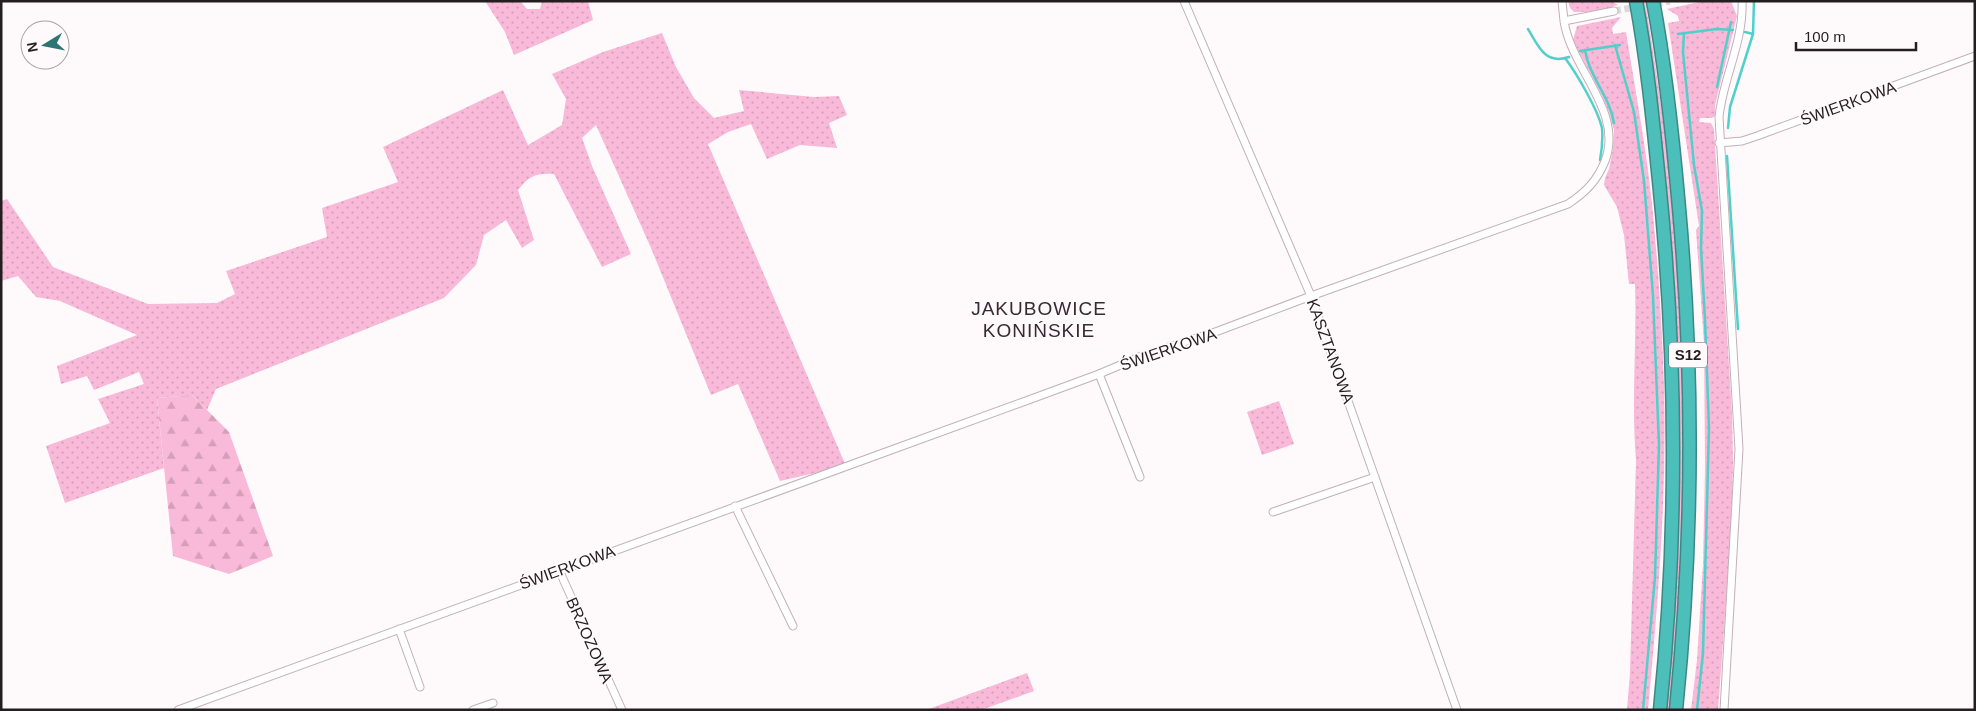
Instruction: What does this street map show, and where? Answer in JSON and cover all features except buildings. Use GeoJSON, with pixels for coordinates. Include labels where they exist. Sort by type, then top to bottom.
{"type":"FeatureCollection","features":[{"type":"Feature","properties":{"kind":"highway","name":"S12"},"geometry":{"type":"LineString","coordinates":[[1636,1],[1649,85],[1662,205],[1670,309],[1673,452],[1671,552],[1660,710]]}},
{"type":"Feature","properties":{"kind":"highway","name":"S12"},"geometry":{"type":"LineString","coordinates":[[1653,1],[1663,64],[1674,160],[1688,345],[1690,451],[1688,551],[1676,710]]}},
{"type":"Feature","properties":{"kind":"street","name":"KASZTANOWA"},"geometry":{"type":"LineString","coordinates":[[1184,1],[1312,296],[1456,710]]}},
{"type":"Feature","properties":{"kind":"street"},"geometry":{"type":"LineString","coordinates":[[1562,1],[1564,21],[1614,11]]}},
{"type":"Feature","properties":{"kind":"street"},"geometry":{"type":"LineString","coordinates":[[1724,710],[1739,449],[1719,143],[1720,105],[1741,28],[1742,1]]}},
{"type":"Feature","properties":{"kind":"street","name":"ŚWIERKOWA"},"geometry":{"type":"LineString","coordinates":[[178,710],[1099,374],[1144,355],[1218,331],[1568,204],[1583,194],[1595,181],[1609,151],[1608,124],[1604,110],[1570,45],[1564,21]]}},
{"type":"Feature","properties":{"kind":"street","name":"ŚWIERKOWA"},"geometry":{"type":"LineString","coordinates":[[1719,143],[1742,141],[1757,136],[1975,56]]}},
{"type":"Feature","properties":{"kind":"street"},"geometry":{"type":"LineString","coordinates":[[1099,374],[1140,477]]}},
{"type":"Feature","properties":{"kind":"street"},"geometry":{"type":"LineString","coordinates":[[1273,512],[1375,476]]}},
{"type":"Feature","properties":{"kind":"street"},"geometry":{"type":"LineString","coordinates":[[735,506],[793,626]]}},
{"type":"Feature","properties":{"kind":"street","name":"BRZOZOWA"},"geometry":{"type":"LineString","coordinates":[[559,570],[622,710]]}},
{"type":"Feature","properties":{"kind":"street"},"geometry":{"type":"LineString","coordinates":[[399,629],[420,687]]}},
{"type":"Feature","properties":{"kind":"street"},"geometry":{"type":"LineString","coordinates":[[473,710],[493,703]]}},
{"type":"Feature","properties":{"kind":"green space"},"geometry":{"type":"Polygon","coordinates":[[[485,1],[520,1],[527,9],[540,9],[542,1],[588,1],[593,20],[514,55],[505,32],[485,1]]]}},
{"type":"Feature","properties":{"kind":"green space"},"geometry":{"type":"Polygon","coordinates":[[[1568,1],[1611,1],[1618,5],[1613,6],[1613,8],[1574,12],[1570,8],[1568,1]]]}},
{"type":"Feature","properties":{"kind":"green space"},"geometry":{"type":"Polygon","coordinates":[[[1638,1],[1645,1],[1665,132],[1678,264],[1682,330],[1685,396],[1684,529],[1671,710],[1665,710],[1675,578],[1677,511],[1678,379],[1675,313],[1663,158],[1638,1]]]}},
{"type":"Feature","properties":{"kind":"green space"},"geometry":{"type":"Polygon","coordinates":[[[1704,1],[1731,1],[1737,16],[1715,105],[1715,116],[1712,118],[1700,118],[1699,122],[1711,123],[1714,129],[1732,413],[1731,536],[1718,710],[1691,710],[1697,660],[1703,564],[1705,467],[1704,343],[1696,230],[1699,226],[1668,23],[1679,21],[1678,16],[1667,9],[1704,1]]]}},
{"type":"Feature","properties":{"kind":"green space"},"geometry":{"type":"Polygon","coordinates":[[[1621,17],[1612,28],[1613,34],[1626,32],[1644,139],[1650,182],[1660,294],[1663,362],[1665,426],[1663,507],[1648,710],[1627,710],[1630,672],[1636,460],[1634,416],[1635,284],[1629,284],[1624,235],[1617,207],[1604,185],[1613,149],[1614,130],[1602,96],[1573,40],[1577,26],[1621,17]]]}},
{"type":"Feature","properties":{"kind":"green space"},"geometry":{"type":"Polygon","coordinates":[[[662,33],[676,67],[694,98],[714,118],[744,111],[739,90],[814,97],[839,96],[847,115],[829,123],[837,148],[800,145],[767,159],[751,124],[728,132],[708,144],[846,466],[780,481],[738,384],[711,395],[651,248],[596,125],[582,138],[592,166],[631,254],[602,267],[554,174],[533,176],[518,190],[534,240],[522,248],[506,220],[484,235],[476,265],[444,298],[216,389],[207,410],[192,395],[157,398],[164,468],[65,503],[46,446],[110,423],[98,399],[144,384],[139,372],[94,390],[87,376],[61,384],[57,366],[137,335],[60,301],[36,297],[18,276],[1,281],[1,201],[7,199],[53,267],[148,304],[217,303],[235,294],[226,271],[327,237],[322,208],[398,182],[383,147],[503,90],[528,145],[562,125],[566,99],[552,74],[603,52],[662,33]]]}},
{"type":"Feature","properties":{"kind":"green space"},"geometry":{"type":"Polygon","coordinates":[[[192,395],[229,432],[273,556],[229,574],[173,556],[157,398],[192,395]]]}},
{"type":"Feature","properties":{"kind":"green space"},"geometry":{"type":"Polygon","coordinates":[[[1279,401],[1294,444],[1262,455],[1247,412],[1279,401]]]}},
{"type":"Feature","properties":{"kind":"green space"},"geometry":{"type":"Polygon","coordinates":[[[1027,673],[1034,691],[981,710],[926,710],[1027,673]]]}},
{"type":"Feature","properties":{"kind":"waterway"},"geometry":{"type":"LineString","coordinates":[[1728,128],[1730,107],[1753,34],[1754,1]]}},
{"type":"Feature","properties":{"kind":"waterway"},"geometry":{"type":"LineString","coordinates":[[1717,87],[1731,22]]}},
{"type":"Feature","properties":{"kind":"waterway"},"geometry":{"type":"LineString","coordinates":[[1528,29],[1539,48],[1548,56],[1554,59],[1569,57]]}},
{"type":"Feature","properties":{"kind":"waterway"},"geometry":{"type":"LineString","coordinates":[[1678,34],[1717,29],[1733,30]]}},
{"type":"Feature","properties":{"kind":"waterway"},"geometry":{"type":"LineString","coordinates":[[1745,32],[1753,34]]}},
{"type":"Feature","properties":{"kind":"waterway"},"geometry":{"type":"LineString","coordinates":[[1684,33],[1683,52],[1694,165],[1702,211],[1701,248],[1709,428],[1703,653],[1697,710]]}},
{"type":"Feature","properties":{"kind":"waterway"},"geometry":{"type":"LineString","coordinates":[[1615,45],[1634,112],[1644,181],[1653,296],[1659,445],[1655,577],[1643,710]]}},
{"type":"Feature","properties":{"kind":"waterway"},"geometry":{"type":"LineString","coordinates":[[1580,51],[1620,45]]}},
{"type":"Feature","properties":{"kind":"waterway"},"geometry":{"type":"LineString","coordinates":[[1585,50],[1587,60],[1612,113],[1614,123]]}},
{"type":"Feature","properties":{"kind":"waterway"},"geometry":{"type":"LineString","coordinates":[[1565,58],[1586,92],[1600,120],[1602,128],[1600,160]]}},
{"type":"Feature","properties":{"kind":"waterway"},"geometry":{"type":"LineString","coordinates":[[1727,156],[1738,329]]}},
{"type":"Feature","properties":{"kind":"tunnel"},"geometry":{"type":"LineString","coordinates":[[1614,11],[1670,1]]}},
{"type":"Feature","properties":{"kind":"district","name":"JAKUBOWICE KONIŃSKIE"},"geometry":{"type":"Point","coordinates":[1039,319]}}]}
